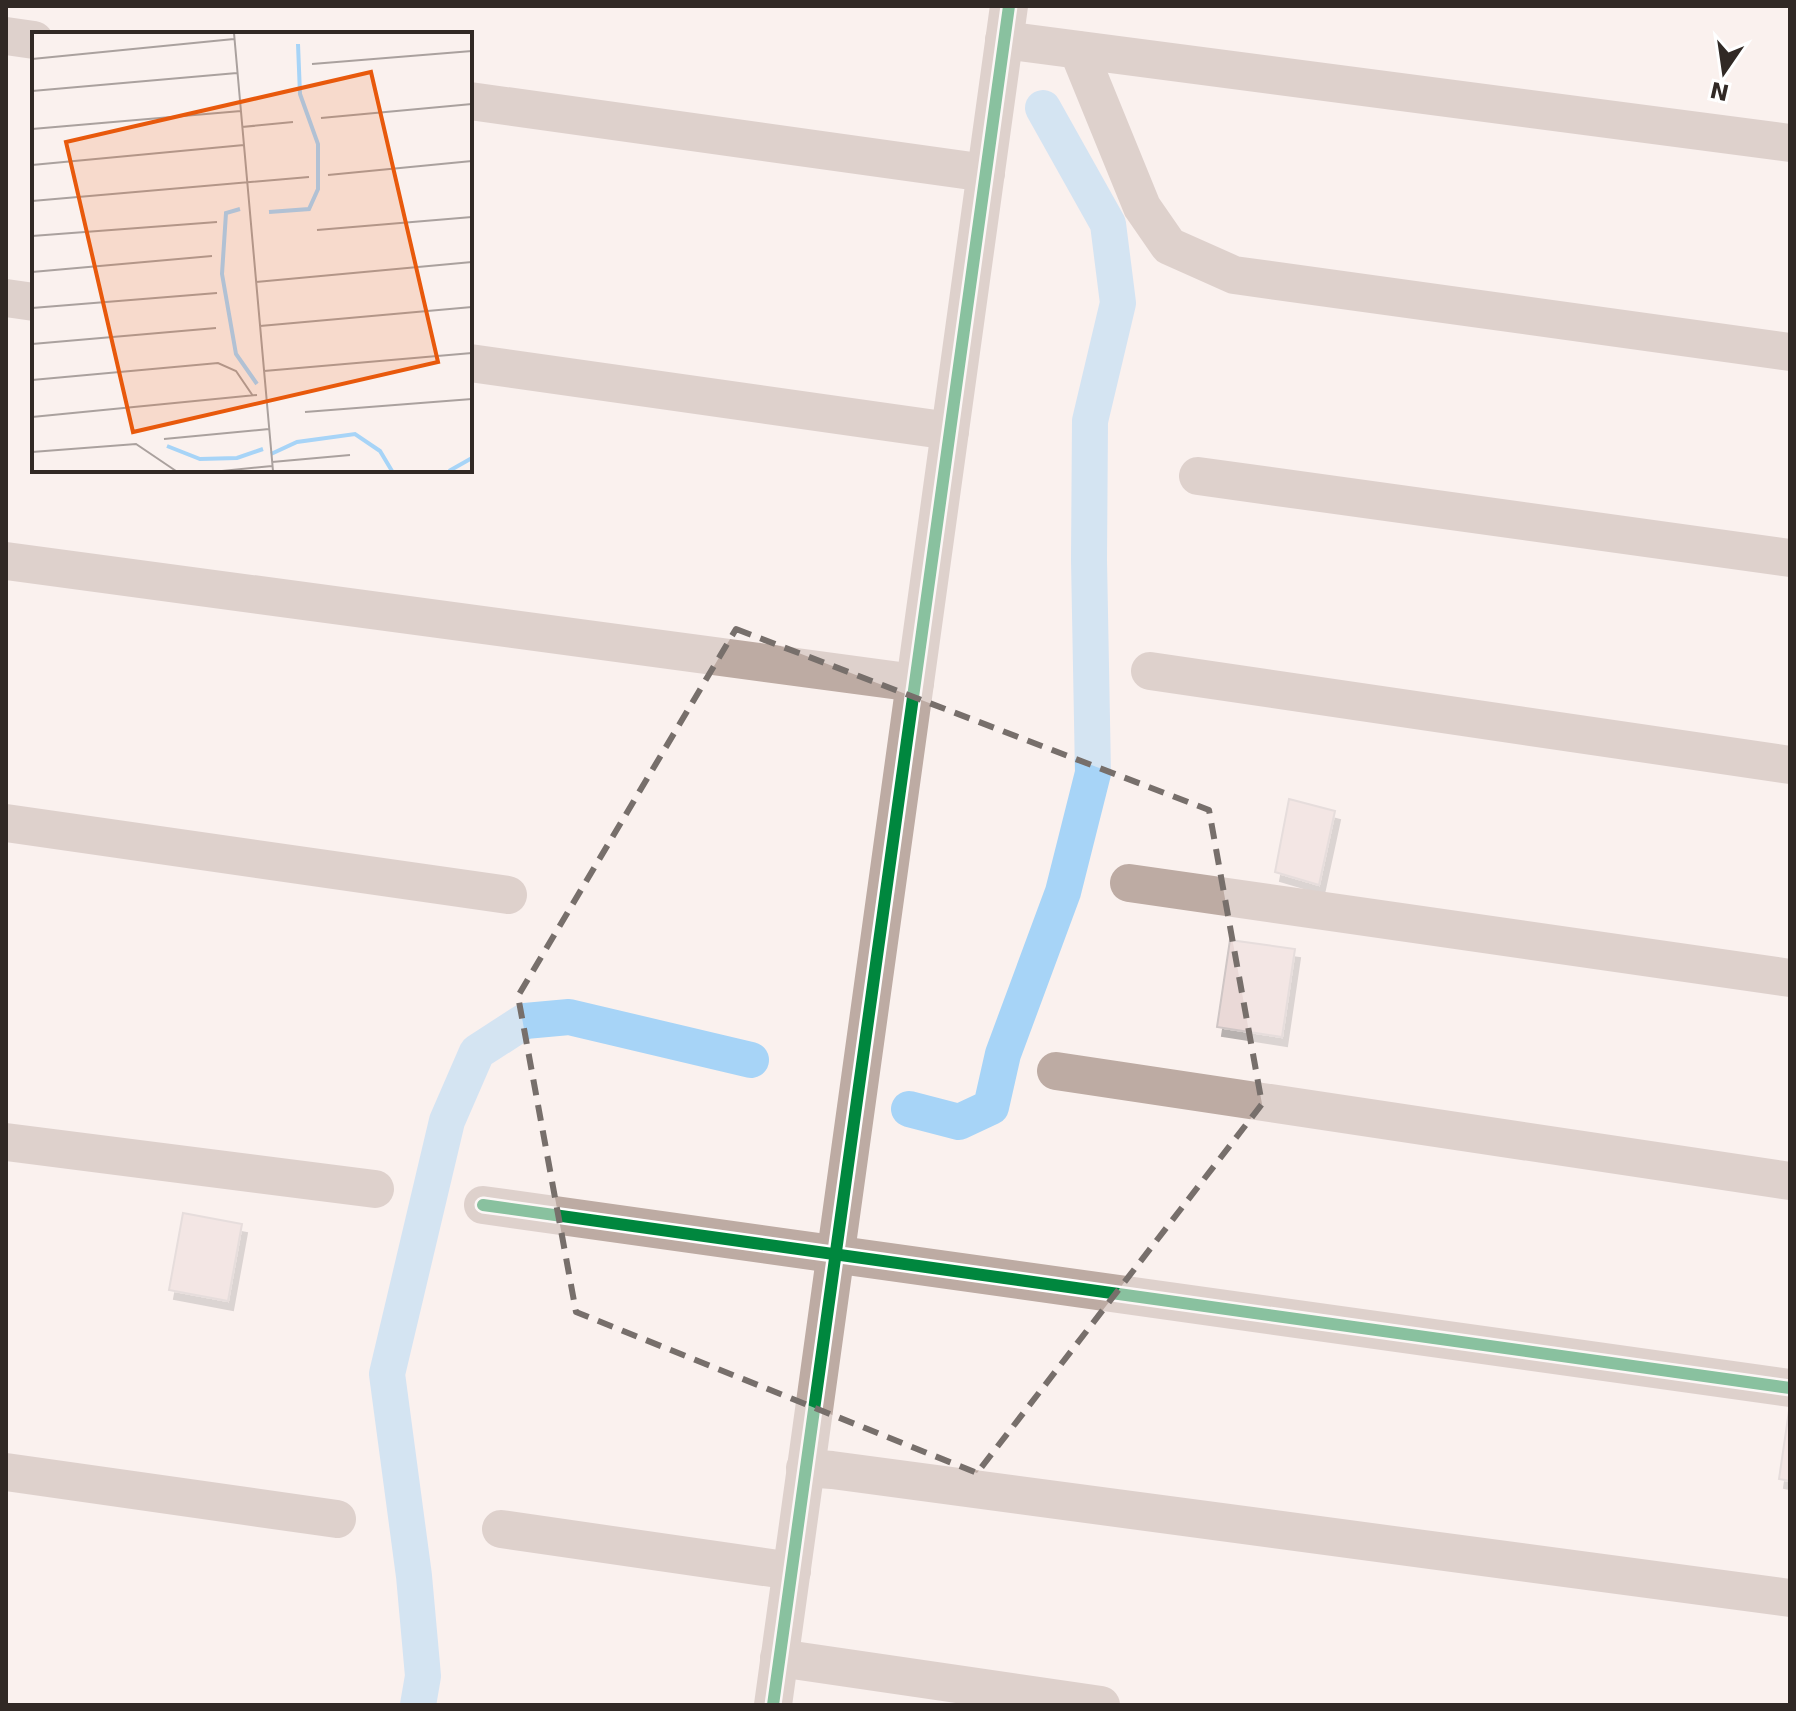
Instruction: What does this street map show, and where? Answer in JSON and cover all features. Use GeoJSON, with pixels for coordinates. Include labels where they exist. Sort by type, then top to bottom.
{"type":"FeatureCollection","features":[{"type":"Feature","properties":{"kind":"street"},"geometry":{"type":"LineString","coordinates":[[773,1705],[1007,23],[1078,50],[1790,143]]}},
{"type":"Feature","properties":{"kind":"street"},"geometry":{"type":"LineString","coordinates":[[6,36],[32,40]]}},
{"type":"Feature","properties":{"kind":"street"},"geometry":{"type":"LineString","coordinates":[[1078,50],[1142,207],[1169,246],[1234,275],[1790,352]]}},
{"type":"Feature","properties":{"kind":"street"},"geometry":{"type":"LineString","coordinates":[[472,101],[986,173]]}},
{"type":"Feature","properties":{"kind":"street"},"geometry":{"type":"LineString","coordinates":[[6,298],[32,302]]}},
{"type":"Feature","properties":{"kind":"street"},"geometry":{"type":"LineString","coordinates":[[472,363],[950,431]]}},
{"type":"Feature","properties":{"kind":"street"},"geometry":{"type":"LineString","coordinates":[[1198,476],[1790,558]]}},
{"type":"Feature","properties":{"kind":"street"},"geometry":{"type":"LineString","coordinates":[[6,561],[915,683]]}},
{"type":"Feature","properties":{"kind":"street"},"geometry":{"type":"LineString","coordinates":[[1150,671],[1790,765]]}},
{"type":"Feature","properties":{"kind":"street"},"geometry":{"type":"LineString","coordinates":[[6,823],[508,895]]}},
{"type":"Feature","properties":{"kind":"street"},"geometry":{"type":"LineString","coordinates":[[1129,883],[1790,978]]}},
{"type":"Feature","properties":{"kind":"street"},"geometry":{"type":"LineString","coordinates":[[1056,1071],[1790,1181]]}},
{"type":"Feature","properties":{"kind":"street"},"geometry":{"type":"LineString","coordinates":[[6,1142],[375,1189]]}},
{"type":"Feature","properties":{"kind":"street"},"geometry":{"type":"LineString","coordinates":[[483,1205],[1790,1388]]}},
{"type":"Feature","properties":{"kind":"street"},"geometry":{"type":"LineString","coordinates":[[805,1468],[1790,1598]]}},
{"type":"Feature","properties":{"kind":"street"},"geometry":{"type":"LineString","coordinates":[[6,1472],[337,1519]]}},
{"type":"Feature","properties":{"kind":"street"},"geometry":{"type":"LineString","coordinates":[[501,1529],[792,1571]]}},
{"type":"Feature","properties":{"kind":"street"},"geometry":{"type":"LineString","coordinates":[[779,1658],[1101,1705]]}},
{"type":"Feature","properties":{"kind":"highlighted area"},"geometry":{"type":"Polygon","coordinates":[[[736,629],[1209,810],[1262,1104],[977,1473],[576,1312],[518,996],[736,629]]]}},
{"type":"Feature","properties":{"kind":"building"},"geometry":{"type":"Polygon","coordinates":[[[1289,799],[1335,811],[1319,885],[1275,872],[1289,799]]]}},
{"type":"Feature","properties":{"kind":"building"},"geometry":{"type":"Polygon","coordinates":[[[1230,940],[1295,949],[1282,1037],[1217,1027],[1230,940]]]}},
{"type":"Feature","properties":{"kind":"building"},"geometry":{"type":"Polygon","coordinates":[[[183,1213],[242,1224],[228,1301],[169,1290],[183,1213]]]}},
{"type":"Feature","properties":{"kind":"building"},"geometry":{"type":"Polygon","coordinates":[[[1790,1404],[1790,1481],[1779,1479],[1790,1404]]]}},
{"type":"Feature","properties":{"kind":"waterway"},"geometry":{"type":"LineString","coordinates":[[909,1109],[959,1122],[991,1107],[1003,1054],[1063,892],[1093,773],[1090,421],[1118,303],[1108,224],[1043,108]]}},
{"type":"Feature","properties":{"kind":"waterway"},"geometry":{"type":"LineString","coordinates":[[418,1705],[423,1676],[414,1576],[387,1374],[447,1121],[477,1052],[525,1021],[569,1017],[751,1060]]}},
{"type":"Feature","properties":{"kind":"cycle path"},"geometry":{"type":"LineString","coordinates":[[773,1705],[1009,6]]}},
{"type":"Feature","properties":{"kind":"cycle path"},"geometry":{"type":"LineString","coordinates":[[483,1205],[1790,1388]]}}]}
